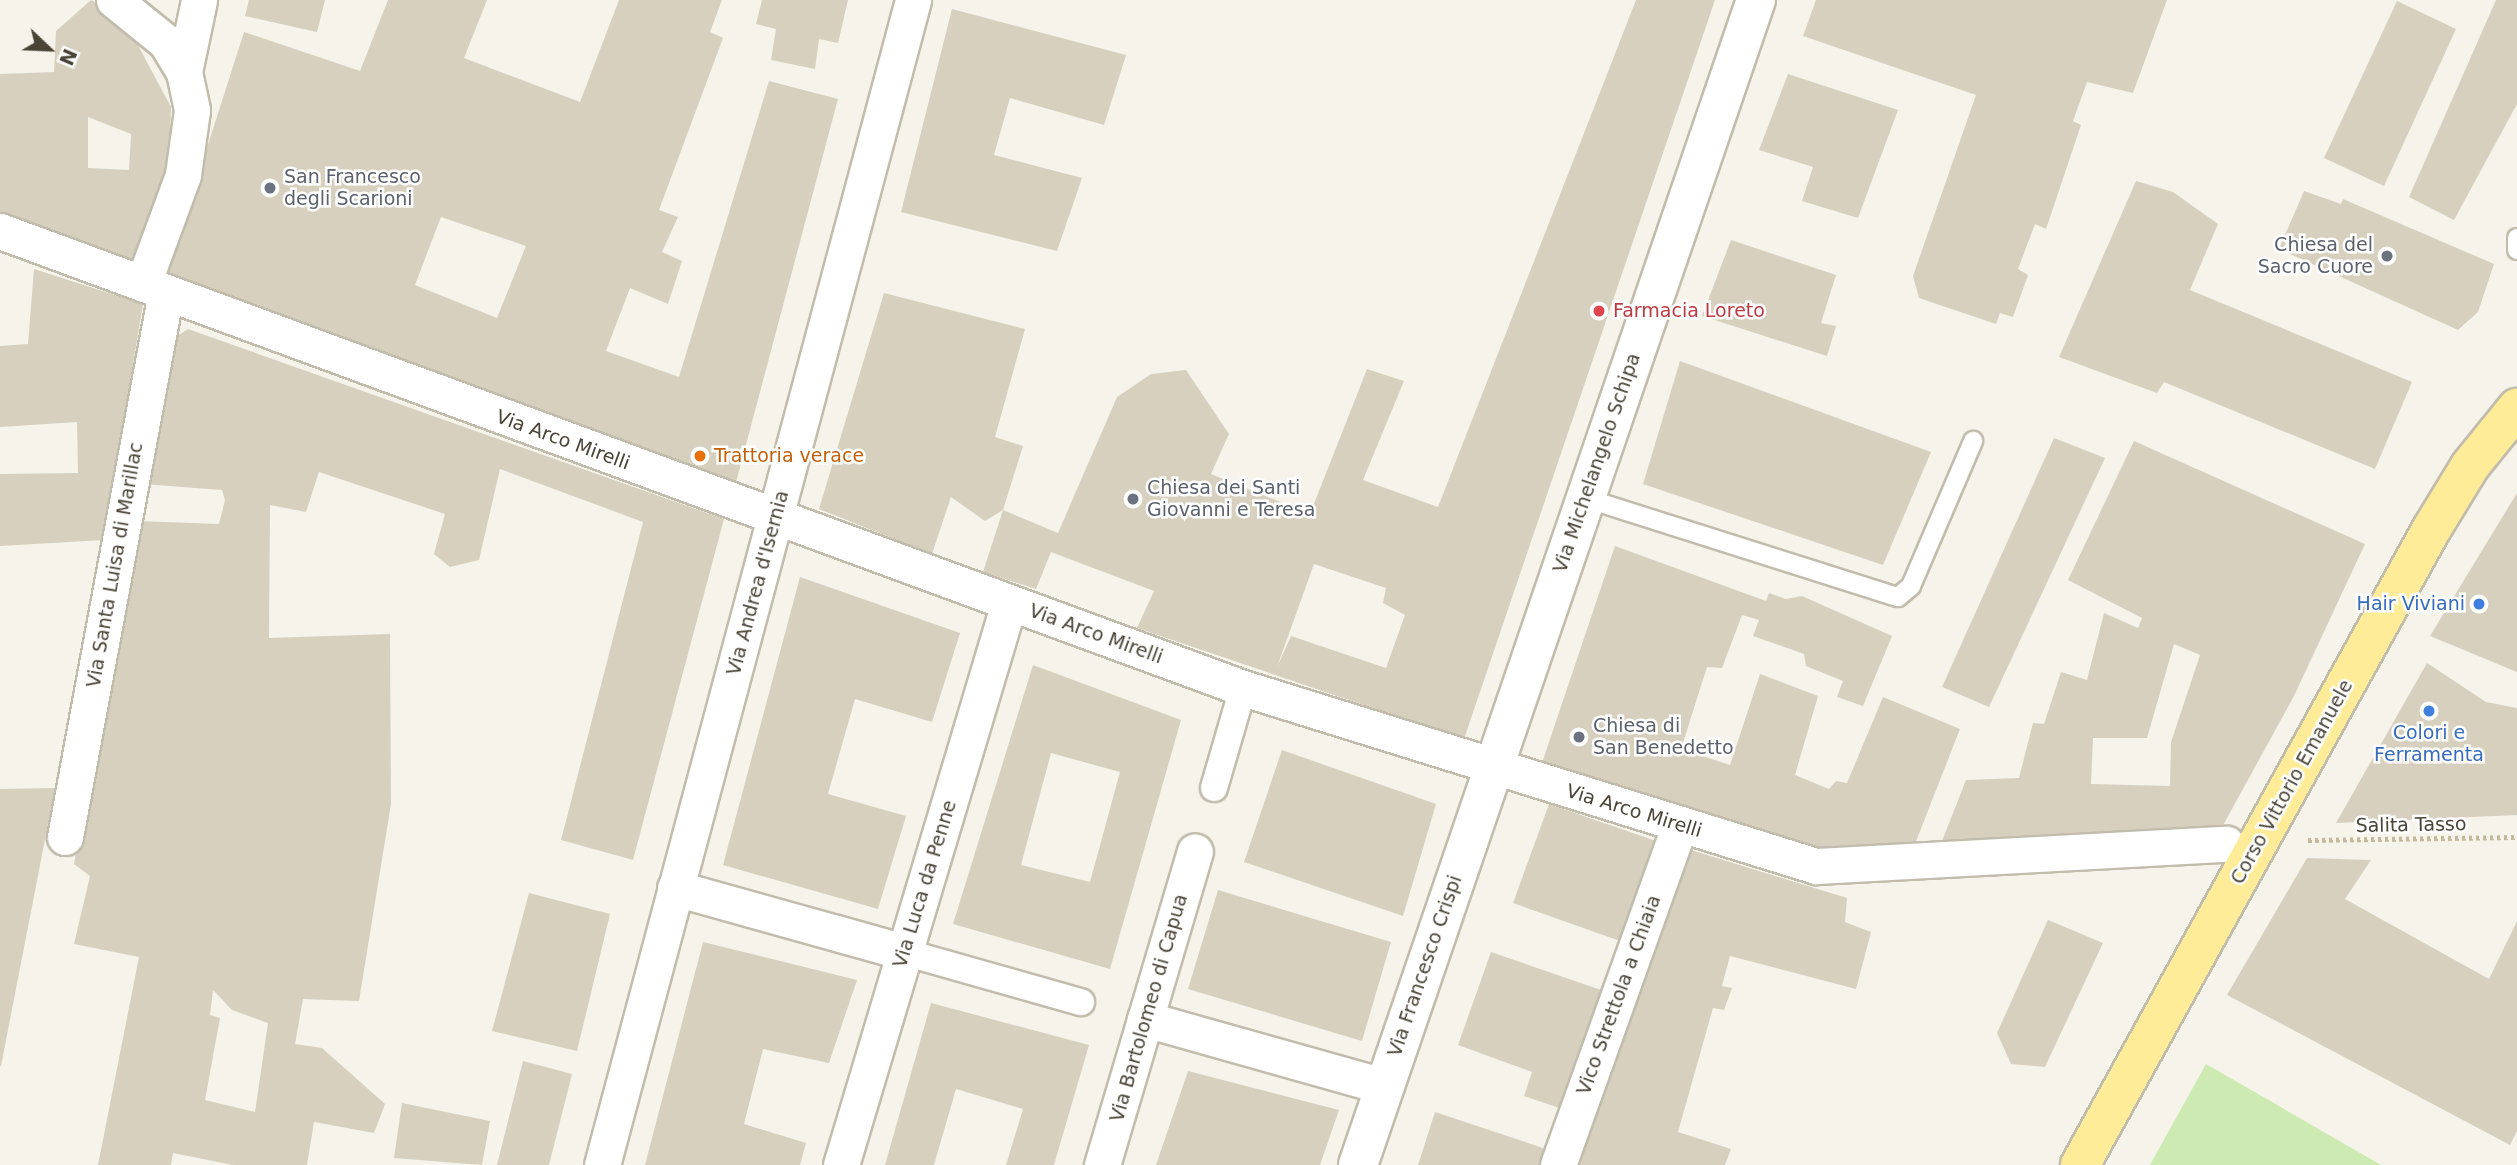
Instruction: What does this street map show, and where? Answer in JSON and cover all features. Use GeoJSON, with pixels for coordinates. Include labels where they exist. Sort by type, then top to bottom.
{"type":"FeatureCollection","features":[{"type":"Feature","properties":{"kind":"main road","name":"Corso Vittorio Emanuele"},"geometry":{"type":"LineString","coordinates":[[2080,1165],[2431,530],[2470,466],[2517,408]]}},
{"type":"Feature","properties":{"kind":"street"},"geometry":{"type":"LineString","coordinates":[[114,0],[153,28],[184,72]]}},
{"type":"Feature","properties":{"kind":"street"},"geometry":{"type":"LineString","coordinates":[[184,72],[199,0]]}},
{"type":"Feature","properties":{"kind":"street","name":"Via Andrea d'Isernia"},"geometry":{"type":"LineString","coordinates":[[602,1165],[913,0]]}},
{"type":"Feature","properties":{"kind":"street","name":"Via Michelangelo Schipa"},"geometry":{"type":"LineString","coordinates":[[1492,767],[1756,0]]}},
{"type":"Feature","properties":{"kind":"street","name":"Via Santa Luisa di Marillac"},"geometry":{"type":"LineString","coordinates":[[65,837],[154,288],[183,175],[192,110],[184,72]]}},
{"type":"Feature","properties":{"kind":"street","name":"Via Arco Mirelli"},"geometry":{"type":"LineString","coordinates":[[0,231],[1243,688],[1680,825],[1840,868],[2226,844]]}},
{"type":"Feature","properties":{"kind":"street","name":"Via Luca da Penne"},"geometry":{"type":"LineString","coordinates":[[841,1165],[1009,603]]}},
{"type":"Feature","properties":{"kind":"street"},"geometry":{"type":"LineString","coordinates":[[1214,788],[1243,688]]}},
{"type":"Feature","properties":{"kind":"street","name":"Via Francesco Crispi"},"geometry":{"type":"LineString","coordinates":[[1358,1165],[1492,767]]}},
{"type":"Feature","properties":{"kind":"street","name":"Vico Strettola a Chiaia"},"geometry":{"type":"LineString","coordinates":[[1558,1165],[1680,825]]}},
{"type":"Feature","properties":{"kind":"street","name":"Via Bartolomeo di Capua"},"geometry":{"type":"LineString","coordinates":[[1102,1165],[1195,852]]}},
{"type":"Feature","properties":{"kind":"street"},"geometry":{"type":"LineString","coordinates":[[676,888],[1081,1002]]}},
{"type":"Feature","properties":{"kind":"street"},"geometry":{"type":"LineString","coordinates":[[1146,1020],[1384,1086]]}},
{"type":"Feature","properties":{"kind":"lane"},"geometry":{"type":"LineString","coordinates":[[2517,238],[2517,250]]}},
{"type":"Feature","properties":{"kind":"lane"},"geometry":{"type":"LineString","coordinates":[[1585,498],[1898,597],[1911,586],[1973,440]]}},
{"type":"Feature","properties":{"kind":"path","name":"Salita Tasso"},"geometry":{"type":"LineString","coordinates":[[2304,840],[2517,837]]}},
{"type":"Feature","properties":{"kind":"green space"},"geometry":{"type":"Polygon","coordinates":[[[2206,1064],[2381,1165],[2150,1165],[2206,1064]]]}},
{"type":"Feature","properties":{"kind":"building"},"geometry":{"type":"Polygon","coordinates":[[[91,0],[124,19],[171,107],[169,173],[137,265],[0,216],[0,74],[54,72],[56,31],[91,0]],[[88,117],[88,168],[129,170],[131,134],[88,117]]]}},
{"type":"Feature","properties":{"kind":"building"},"geometry":{"type":"Polygon","coordinates":[[[249,0],[325,0],[317,32],[245,16],[249,0]]]}},
{"type":"Feature","properties":{"kind":"building"},"geometry":{"type":"Polygon","coordinates":[[[388,0],[487,0],[464,58],[580,102],[619,0],[722,0],[710,32],[723,38],[659,210],[678,217],[662,252],[682,261],[668,304],[630,288],[606,351],[679,377],[769,81],[838,99],[735,486],[166,276],[244,32],[360,71],[388,0]],[[441,217],[415,285],[497,318],[526,246],[441,217]]]}},
{"type":"Feature","properties":{"kind":"building"},"geometry":{"type":"Polygon","coordinates":[[[762,0],[848,0],[838,43],[819,39],[815,69],[771,60],[776,29],[756,24],[762,0]]]}},
{"type":"Feature","properties":{"kind":"building"},"geometry":{"type":"Polygon","coordinates":[[[1636,0],[1715,0],[1464,739],[1137,628],[1154,591],[1051,552],[1036,589],[983,572],[1003,510],[1058,533],[1117,397],[1151,374],[1186,370],[1229,434],[1211,474],[1310,514],[1367,369],[1404,381],[1363,480],[1438,507],[1636,0]],[[1314,564],[1277,667],[1291,636],[1386,668],[1405,615],[1383,603],[1386,588],[1314,564]]]}},
{"type":"Feature","properties":{"kind":"building"},"geometry":{"type":"Polygon","coordinates":[[[1816,0],[2167,0],[2133,93],[2087,82],[2073,121],[2081,125],[2046,229],[2035,224],[2018,269],[2028,275],[2013,317],[2000,313],[1996,324],[1919,298],[1913,276],[1976,95],[1803,36],[1816,0]]]}},
{"type":"Feature","properties":{"kind":"building"},"geometry":{"type":"Polygon","coordinates":[[[2496,0],[2517,0],[2517,104],[2454,220],[2409,197],[2496,0]]]}},
{"type":"Feature","properties":{"kind":"building"},"geometry":{"type":"Polygon","coordinates":[[[2397,1],[2456,29],[2384,186],[2324,158],[2397,1]]]}},
{"type":"Feature","properties":{"kind":"building"},"geometry":{"type":"Polygon","coordinates":[[[952,9],[1126,55],[1104,125],[1010,98],[994,155],[1082,178],[1057,251],[901,212],[952,9]]]}},
{"type":"Feature","properties":{"kind":"building"},"geometry":{"type":"Polygon","coordinates":[[[1788,74],[1898,110],[1858,218],[1802,201],[1813,167],[1759,150],[1788,74]]]}},
{"type":"Feature","properties":{"kind":"building"},"geometry":{"type":"Polygon","coordinates":[[[2136,181],[2173,192],[2218,224],[2190,290],[2412,382],[2375,469],[2164,382],[2157,393],[2059,357],[2136,181]]]}},
{"type":"Feature","properties":{"kind":"building","name":"Chiesa del Sacro Cuore"},"geometry":{"type":"Polygon","coordinates":[[[2304,191],[2341,204],[2343,199],[2494,264],[2478,312],[2458,330],[2279,249],[2304,191]]]}},
{"type":"Feature","properties":{"kind":"building"},"geometry":{"type":"Polygon","coordinates":[[[1731,240],[1836,275],[1821,323],[1836,326],[1827,356],[1702,316],[1731,240]]]}},
{"type":"Feature","properties":{"kind":"building"},"geometry":{"type":"Polygon","coordinates":[[[34,269],[143,304],[104,540],[0,546],[0,474],[78,473],[77,422],[0,427],[0,346],[28,344],[34,269]]]}},
{"type":"Feature","properties":{"kind":"building"},"geometry":{"type":"Polygon","coordinates":[[[884,293],[1025,329],[995,437],[1023,446],[1003,510],[985,521],[951,497],[932,554],[819,509],[884,293]]]}},
{"type":"Feature","properties":{"kind":"building"},"geometry":{"type":"Polygon","coordinates":[[[188,329],[724,519],[633,860],[561,840],[643,522],[500,469],[479,560],[450,567],[434,554],[445,514],[319,472],[306,512],[270,505],[269,638],[390,634],[391,804],[359,1001],[303,999],[295,1044],[322,1048],[385,1104],[374,1133],[314,1122],[307,1165],[233,1165],[173,1153],[171,1165],[98,1165],[139,957],[74,944],[90,876],[74,864],[137,521],[219,524],[225,500],[222,490],[143,484],[174,338],[188,329]],[[213,990],[210,1015],[220,1018],[205,1100],[255,1112],[268,1023],[232,1010],[213,990]]]}},
{"type":"Feature","properties":{"kind":"building"},"geometry":{"type":"Polygon","coordinates":[[[1680,361],[1931,452],[1883,565],[1643,484],[1680,361]]]}},
{"type":"Feature","properties":{"kind":"building"},"geometry":{"type":"Polygon","coordinates":[[[2054,438],[2105,458],[1989,707],[1942,687],[2054,438]]]}},
{"type":"Feature","properties":{"kind":"building"},"geometry":{"type":"Polygon","coordinates":[[[2134,441],[2365,544],[2294,696],[2221,829],[1940,846],[1966,780],[2019,778],[2033,723],[2044,724],[2061,672],[2087,680],[2104,613],[2138,628],[2142,618],[2068,580],[2134,441]],[[2174,644],[2147,738],[2093,738],[2091,784],[2170,786],[2171,742],[2200,655],[2174,644]]]}},
{"type":"Feature","properties":{"kind":"building"},"geometry":{"type":"Polygon","coordinates":[[[2517,493],[2517,672],[2430,636],[2517,493]]]}},
{"type":"Feature","properties":{"kind":"building"},"geometry":{"type":"Polygon","coordinates":[[[1615,546],[1766,601],[1769,593],[1786,599],[1802,596],[1892,636],[1863,706],[1837,697],[1843,681],[1806,666],[1804,654],[1753,636],[1759,620],[1742,615],[1722,668],[1707,667],[1681,749],[1730,765],[1760,674],[1818,696],[1795,775],[1829,789],[1836,781],[1847,783],[1883,697],[1960,729],[1913,849],[1822,853],[1542,763],[1615,546]]]}},
{"type":"Feature","properties":{"kind":"building"},"geometry":{"type":"Polygon","coordinates":[[[800,577],[960,633],[932,722],[855,699],[828,794],[906,816],[878,909],[723,865],[800,577]]]}},
{"type":"Feature","properties":{"kind":"building"},"geometry":{"type":"Polygon","coordinates":[[[2427,663],[2486,702],[2517,708],[2517,815],[2336,823],[2427,663]]]}},
{"type":"Feature","properties":{"kind":"building"},"geometry":{"type":"Polygon","coordinates":[[[1033,665],[1181,720],[1110,969],[953,924],[1033,665]],[[1051,753],[1021,865],[1090,882],[1120,772],[1051,753]]]}},
{"type":"Feature","properties":{"kind":"building"},"geometry":{"type":"Polygon","coordinates":[[[1282,750],[1436,804],[1403,916],[1244,862],[1282,750]]]}},
{"type":"Feature","properties":{"kind":"building"},"geometry":{"type":"Polygon","coordinates":[[[55,788],[1,1066],[0,1066],[0,789],[55,788]]]}},
{"type":"Feature","properties":{"kind":"building"},"geometry":{"type":"Polygon","coordinates":[[[1549,804],[1656,841],[1620,941],[1513,903],[1549,804]]]}},
{"type":"Feature","properties":{"kind":"building"},"geometry":{"type":"Polygon","coordinates":[[[1691,850],[1847,898],[1845,922],[1871,932],[1856,989],[1730,956],[1722,986],[1732,988],[1724,1010],[1713,1008],[1678,1132],[1731,1149],[1725,1165],[1579,1165],[1691,850]]]}},
{"type":"Feature","properties":{"kind":"building"},"geometry":{"type":"Polygon","coordinates":[[[2307,858],[2371,860],[2345,899],[2489,979],[2517,921],[2517,1131],[2510,1145],[2227,995],[2307,858]]]}},
{"type":"Feature","properties":{"kind":"building"},"geometry":{"type":"Polygon","coordinates":[[[1218,890],[1391,942],[1362,1041],[1188,989],[1218,890]]]}},
{"type":"Feature","properties":{"kind":"building"},"geometry":{"type":"Polygon","coordinates":[[[529,893],[610,914],[577,1051],[492,1031],[529,893]]]}},
{"type":"Feature","properties":{"kind":"building"},"geometry":{"type":"Polygon","coordinates":[[[2048,920],[2103,943],[2045,1067],[2011,1064],[1997,1033],[2048,920]]]}},
{"type":"Feature","properties":{"kind":"building"},"geometry":{"type":"Polygon","coordinates":[[[703,942],[857,980],[829,1063],[763,1049],[744,1124],[806,1143],[800,1165],[645,1165],[703,942]]]}},
{"type":"Feature","properties":{"kind":"building"},"geometry":{"type":"Polygon","coordinates":[[[1491,952],[1604,991],[1562,1109],[1524,1096],[1532,1072],[1458,1045],[1491,952]]]}},
{"type":"Feature","properties":{"kind":"building"},"geometry":{"type":"Polygon","coordinates":[[[931,1003],[1089,1045],[1054,1165],[1006,1165],[1023,1109],[956,1089],[934,1165],[885,1165],[931,1003]]]}},
{"type":"Feature","properties":{"kind":"building"},"geometry":{"type":"Polygon","coordinates":[[[523,1061],[572,1074],[549,1165],[497,1165],[523,1061]]]}},
{"type":"Feature","properties":{"kind":"building"},"geometry":{"type":"Polygon","coordinates":[[[1188,1071],[1339,1110],[1320,1165],[1156,1165],[1188,1071]]]}},
{"type":"Feature","properties":{"kind":"building"},"geometry":{"type":"Polygon","coordinates":[[[402,1103],[490,1121],[482,1165],[394,1158],[402,1103]]]}},
{"type":"Feature","properties":{"kind":"building"},"geometry":{"type":"Polygon","coordinates":[[[1435,1112],[1549,1150],[1544,1165],[1418,1165],[1435,1112]]]}},
{"type":"Feature","properties":{"kind":"place","name":"San Francesco degli Scarioni"},"geometry":{"type":"Point","coordinates":[270,188]}},
{"type":"Feature","properties":{"kind":"place","name":"Chiesa del Sacro Cuore"},"geometry":{"type":"Point","coordinates":[2387,256]}},
{"type":"Feature","properties":{"kind":"place","name":"Farmacia Loreto"},"geometry":{"type":"Point","coordinates":[1599,311]}},
{"type":"Feature","properties":{"kind":"place","name":"Trattoria verace"},"geometry":{"type":"Point","coordinates":[700,456]}},
{"type":"Feature","properties":{"kind":"place","name":"Chiesa dei Santi Giovanni e Teresa"},"geometry":{"type":"Point","coordinates":[1133,499]}},
{"type":"Feature","properties":{"kind":"place","name":"Hair Viviani"},"geometry":{"type":"Point","coordinates":[2479,604]}},
{"type":"Feature","properties":{"kind":"place","name":"Colori e Ferramenta"},"geometry":{"type":"Point","coordinates":[2429,711]}},
{"type":"Feature","properties":{"kind":"place","name":"Chiesa di San Benedetto"},"geometry":{"type":"Point","coordinates":[1579,737]}}]}
